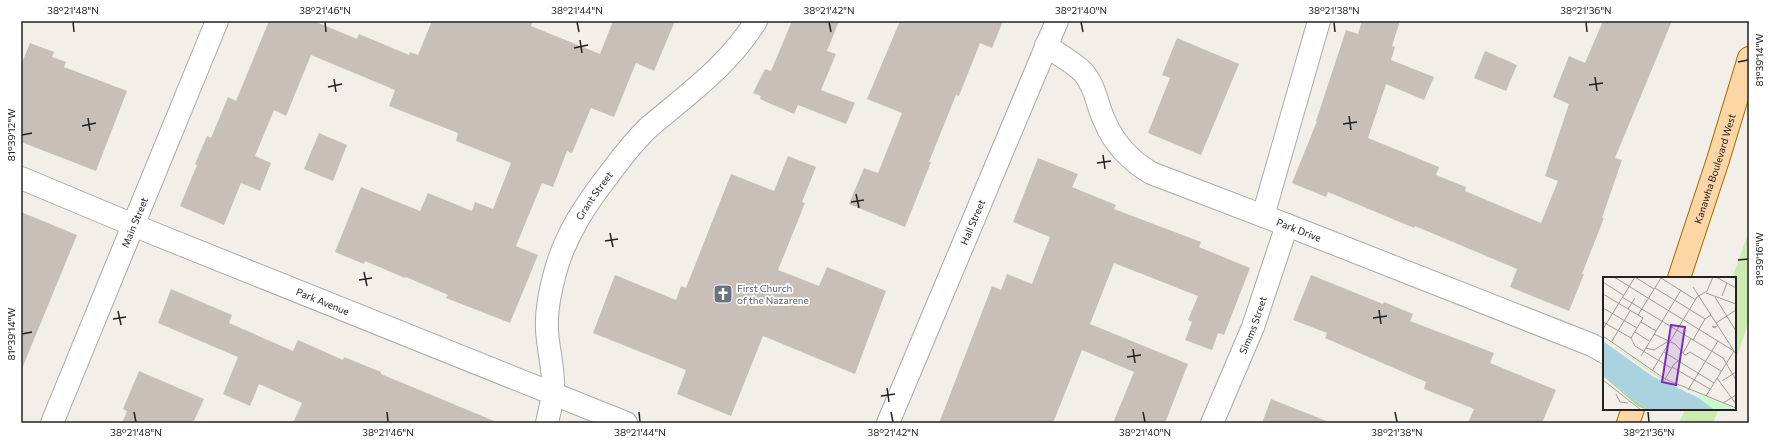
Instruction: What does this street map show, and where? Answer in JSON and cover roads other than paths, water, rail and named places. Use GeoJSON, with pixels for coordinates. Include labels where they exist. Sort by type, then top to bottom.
{"type":"FeatureCollection","features":[{"type":"Feature","properties":{"kind":"main road","name":"Kanawha Boulevard West"},"geometry":{"type":"LineString","coordinates":[[1679,277],[1718,160],[1749,58]]}},
{"type":"Feature","properties":{"kind":"main road"},"geometry":{"type":"LineString","coordinates":[[1628,423],[1633,410]]}},
{"type":"Feature","properties":{"kind":"street","name":"Main Street"},"geometry":{"type":"LineString","coordinates":[[52,423],[132,225],[218,21]]}},
{"type":"Feature","properties":{"kind":"street","name":"Grant Street"},"geometry":{"type":"LineString","coordinates":[[547,423],[553,393],[547,328],[549,302],[555,273],[570,233],[584,209],[625,153],[648,128],[699,87],[725,62],[746,38],[756,21]]}},
{"type":"Feature","properties":{"kind":"street","name":"Hall Street"},"geometry":{"type":"LineString","coordinates":[[888,423],[1057,21]]}},
{"type":"Feature","properties":{"kind":"street"},"geometry":{"type":"LineString","coordinates":[[1263,216],[1320,21]]}},
{"type":"Feature","properties":{"kind":"street","name":"Park Drive"},"geometry":{"type":"LineString","coordinates":[[1046,45],[1082,72],[1093,88],[1105,122],[1118,146],[1134,163],[1151,173],[1288,225],[1592,345],[1603,351]]}},
{"type":"Feature","properties":{"kind":"street","name":"Park Avenue"},"geometry":{"type":"LineString","coordinates":[[21,178],[132,225],[626,423]]}},
{"type":"Feature","properties":{"kind":"street","name":"Simms Street"},"geometry":{"type":"LineString","coordinates":[[1212,423],[1253,327],[1288,225]]}},
{"type":"Feature","properties":{"kind":"place","name":"First Church of the Nazarene"},"geometry":{"type":"Point","coordinates":[723,294]}}]}
